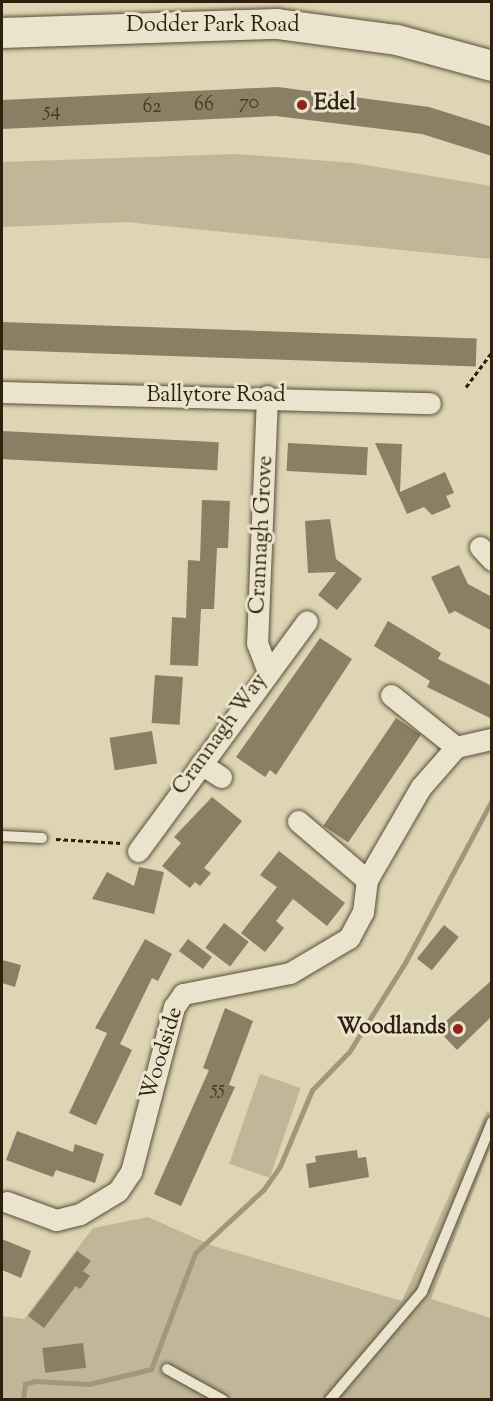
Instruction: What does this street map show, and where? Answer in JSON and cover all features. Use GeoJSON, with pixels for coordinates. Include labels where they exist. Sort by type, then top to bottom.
{"type":"FeatureCollection","features":[{"type":"Feature","properties":{"kind":"main road","name":"Dodder Park Road"},"geometry":{"type":"LineString","coordinates":[[2,33],[277,24],[397,40],[492,66]]}},
{"type":"Feature","properties":{"kind":"street","name":"Ballytore Road"},"geometry":{"type":"LineString","coordinates":[[2,392],[267,396],[430,404]]}},
{"type":"Feature","properties":{"kind":"street","name":"Crannagh Grove"},"geometry":{"type":"LineString","coordinates":[[267,396],[257,643],[268,672]]}},
{"type":"Feature","properties":{"kind":"street","name":"Crannagh Way"},"geometry":{"type":"LineString","coordinates":[[130,847],[201,764],[307,621]]}},
{"type":"Feature","properties":{"kind":"street"},"geometry":{"type":"LineString","coordinates":[[391,695],[456,747],[492,740]]}},
{"type":"Feature","properties":{"kind":"street","name":"Woodside"},"geometry":{"type":"LineString","coordinates":[[7,1203],[56,1220],[80,1214],[118,1191],[131,1172],[174,1007],[183,994],[290,973],[321,957],[349,938],[363,912],[368,880],[422,787],[456,747]]}},
{"type":"Feature","properties":{"kind":"street"},"geometry":{"type":"LineString","coordinates":[[201,764],[221,777]]}},
{"type":"Feature","properties":{"kind":"street"},"geometry":{"type":"LineString","coordinates":[[298,820],[368,880]]}},
{"type":"Feature","properties":{"kind":"lane"},"geometry":{"type":"LineString","coordinates":[[2,836],[42,838]]}},
{"type":"Feature","properties":{"kind":"lane"},"geometry":{"type":"LineString","coordinates":[[330,1400],[422,1292],[492,1122]]}},
{"type":"Feature","properties":{"kind":"lane"},"geometry":{"type":"LineString","coordinates":[[166,1368],[223,1400]]}},
{"type":"Feature","properties":{"kind":"path"},"geometry":{"type":"LineString","coordinates":[[466,387],[492,352]]}},
{"type":"Feature","properties":{"kind":"path"},"geometry":{"type":"LineString","coordinates":[[42,838],[130,847]]}},
{"type":"Feature","properties":{"kind":"shaded area"},"geometry":{"type":"Polygon","coordinates":[[[236,154],[354,163],[491,186],[491,259],[126,222],[2,227],[2,162],[236,154]]]}},
{"type":"Feature","properties":{"kind":"shaded area"},"geometry":{"type":"Polygon","coordinates":[[[260,1074],[301,1088],[270,1178],[229,1164],[260,1074]]]}},
{"type":"Feature","properties":{"kind":"shaded area"},"geometry":{"type":"Polygon","coordinates":[[[487,1111],[491,1113],[491,1146],[431,1299],[491,1318],[491,1399],[2,1399],[2,1316],[24,1319],[93,1228],[148,1217],[213,1246],[402,1301],[487,1111]]]}},
{"type":"Feature","properties":{"kind":"building"},"geometry":{"type":"Polygon","coordinates":[[[278,87],[429,107],[461,117],[492,127],[492,156],[422,134],[276,116],[2,129],[2,100],[278,87]]]}},
{"type":"Feature","properties":{"kind":"building"},"geometry":{"type":"Polygon","coordinates":[[[2,322],[477,339],[476,367],[2,350],[2,322]]]}},
{"type":"Feature","properties":{"kind":"building"},"geometry":{"type":"Polygon","coordinates":[[[2,431],[219,442],[217,470],[2,459],[2,431]]]}},
{"type":"Feature","properties":{"kind":"building"},"geometry":{"type":"Polygon","coordinates":[[[288,443],[368,447],[366,475],[287,471],[288,443]]]}},
{"type":"Feature","properties":{"kind":"building"},"geometry":{"type":"Polygon","coordinates":[[[375,443],[402,444],[400,492],[445,472],[454,493],[446,496],[451,507],[432,515],[424,507],[407,514],[375,443]]]}},
{"type":"Feature","properties":{"kind":"building"},"geometry":{"type":"Polygon","coordinates":[[[202,500],[230,501],[228,548],[217,548],[214,609],[201,609],[198,666],[170,665],[172,617],[186,618],[188,560],[200,561],[202,500]]]}},
{"type":"Feature","properties":{"kind":"building"},"geometry":{"type":"Polygon","coordinates":[[[330,519],[336,559],[362,579],[337,610],[318,595],[336,572],[308,573],[305,521],[330,519]]]}},
{"type":"Feature","properties":{"kind":"building"},"geometry":{"type":"Polygon","coordinates":[[[459,565],[468,584],[492,597],[492,631],[455,611],[449,614],[431,577],[459,565]]]}},
{"type":"Feature","properties":{"kind":"building"},"geometry":{"type":"Polygon","coordinates":[[[388,621],[441,653],[438,659],[492,686],[492,719],[427,687],[430,681],[374,646],[388,621]]]}},
{"type":"Feature","properties":{"kind":"building"},"geometry":{"type":"Polygon","coordinates":[[[320,638],[352,659],[276,775],[270,770],[265,777],[236,757],[320,638]]]}},
{"type":"Feature","properties":{"kind":"building"},"geometry":{"type":"Polygon","coordinates":[[[155,675],[183,677],[180,725],[152,723],[155,675]]]}},
{"type":"Feature","properties":{"kind":"building"},"geometry":{"type":"Polygon","coordinates":[[[396,718],[421,735],[348,843],[323,826],[396,718]]]}},
{"type":"Feature","properties":{"kind":"building"},"geometry":{"type":"Polygon","coordinates":[[[152,731],[157,764],[115,770],[110,738],[152,731]]]}},
{"type":"Feature","properties":{"kind":"building"},"geometry":{"type":"Polygon","coordinates":[[[212,797],[242,821],[204,868],[211,873],[200,886],[195,882],[190,888],[162,866],[181,843],[174,837],[212,797]]]}},
{"type":"Feature","properties":{"kind":"building"},"geometry":{"type":"Polygon","coordinates":[[[279,851],[345,903],[327,926],[293,899],[276,921],[284,928],[265,952],[241,933],[277,887],[260,875],[279,851]]]}},
{"type":"Feature","properties":{"kind":"building"},"geometry":{"type":"Polygon","coordinates":[[[139,867],[164,872],[154,914],[92,899],[107,872],[134,886],[139,867]]]}},
{"type":"Feature","properties":{"kind":"building"},"geometry":{"type":"Polygon","coordinates":[[[224,923],[249,942],[230,966],[205,948],[224,923]]]}},
{"type":"Feature","properties":{"kind":"building"},"geometry":{"type":"Polygon","coordinates":[[[444,925],[459,937],[432,970],[417,958],[444,925]]]}},
{"type":"Feature","properties":{"kind":"building"},"geometry":{"type":"Polygon","coordinates":[[[145,939],[172,954],[158,981],[152,978],[120,1044],[132,1050],[96,1125],[69,1113],[107,1033],[95,1028],[145,939]]]}},
{"type":"Feature","properties":{"kind":"building"},"geometry":{"type":"Polygon","coordinates":[[[188,939],[212,957],[203,969],[179,951],[188,939]]]}},
{"type":"Feature","properties":{"kind":"building"},"geometry":{"type":"Polygon","coordinates":[[[2,960],[21,965],[15,987],[2,983],[2,960]]]}},
{"type":"Feature","properties":{"kind":"building"},"geometry":{"type":"Polygon","coordinates":[[[492,980],[492,1016],[457,1050],[437,1029],[492,980]]]}},
{"type":"Feature","properties":{"kind":"building"},"geometry":{"type":"Polygon","coordinates":[[[225,1008],[253,1021],[229,1085],[235,1087],[181,1206],[154,1194],[209,1070],[203,1068],[225,1008]]]}},
{"type":"Feature","properties":{"kind":"building"},"geometry":{"type":"Polygon","coordinates":[[[17,1131],[73,1152],[75,1144],[104,1154],[95,1183],[56,1170],[53,1177],[6,1160],[17,1131]]]}},
{"type":"Feature","properties":{"kind":"building"},"geometry":{"type":"Polygon","coordinates":[[[357,1150],[358,1158],[366,1157],[369,1177],[309,1188],[306,1164],[316,1162],[315,1156],[357,1150]]]}},
{"type":"Feature","properties":{"kind":"building"},"geometry":{"type":"Polygon","coordinates":[[[2,1239],[31,1251],[21,1278],[2,1270],[2,1239]]]}},
{"type":"Feature","properties":{"kind":"building"},"geometry":{"type":"Polygon","coordinates":[[[77,1251],[91,1261],[83,1271],[90,1276],[80,1289],[76,1286],[44,1328],[28,1316],[77,1251]]]}},
{"type":"Feature","properties":{"kind":"building"},"geometry":{"type":"Polygon","coordinates":[[[83,1343],[86,1368],[45,1373],[42,1348],[83,1343]]]}},
{"type":"Feature","properties":{"kind":"waterway"},"geometry":{"type":"LineString","coordinates":[[23,1400],[25,1384],[35,1381],[89,1384],[151,1369],[195,1253],[264,1189],[280,1166],[312,1090],[349,1052],[406,961],[492,800]]}},
{"type":"Feature","properties":{"kind":"place","name":"Edel"},"geometry":{"type":"Point","coordinates":[302,105]}},
{"type":"Feature","properties":{"kind":"place","name":"Woodlands"},"geometry":{"type":"Point","coordinates":[458,1029]}}]}
